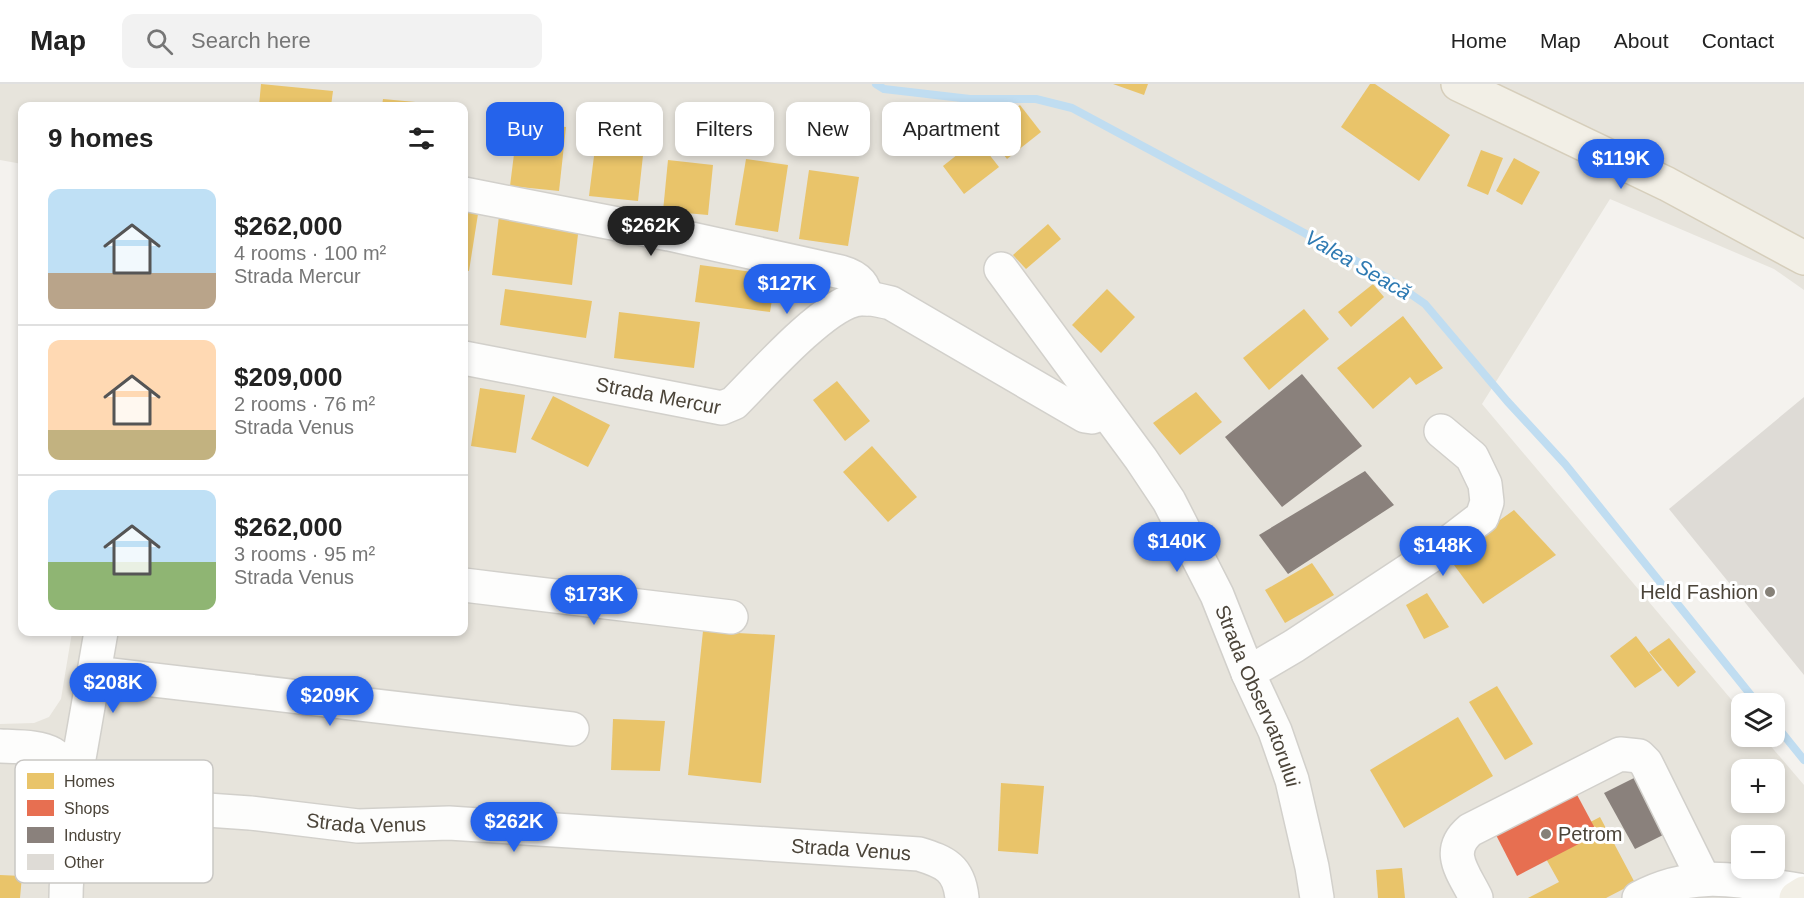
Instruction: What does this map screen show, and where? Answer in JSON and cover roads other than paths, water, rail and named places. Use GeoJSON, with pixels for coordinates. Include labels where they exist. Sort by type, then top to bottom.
{"type":"FeatureCollection","features":[{"type":"Feature","properties":{"kind":"main road"},"geometry":{"type":"LineString","coordinates":[[1458,84],[1667,184],[1804,258]]}},
{"type":"Feature","properties":{"kind":"main road"},"geometry":{"type":"LineString","coordinates":[[1796,898],[1804,892]]}},
{"type":"Feature","properties":{"kind":"street"},"geometry":{"type":"LineString","coordinates":[[468,195],[669,234],[853,275],[860,281],[866,292],[866,298],[891,303],[1085,416],[1092,417],[1106,412]]}},
{"type":"Feature","properties":{"kind":"street","name":"Strada Observatorului"},"geometry":{"type":"LineString","coordinates":[[1001,269],[1142,459],[1169,501],[1217,595],[1248,673],[1275,731],[1292,780],[1317,898]]}},
{"type":"Feature","properties":{"kind":"street","name":"Strada Mercur"},"geometry":{"type":"LineString","coordinates":[[468,359],[722,408],[734,403],[824,316],[843,304],[866,298]]}},
{"type":"Feature","properties":{"kind":"street"},"geometry":{"type":"LineString","coordinates":[[1248,673],[1294,646],[1435,553],[1482,517],[1487,502],[1485,484],[1472,457],[1441,431]]}},
{"type":"Feature","properties":{"kind":"street"},"geometry":{"type":"LineString","coordinates":[[468,585],[731,617]]}},
{"type":"Feature","properties":{"kind":"street"},"geometry":{"type":"LineString","coordinates":[[83,760],[100,636]]}},
{"type":"Feature","properties":{"kind":"street"},"geometry":{"type":"LineString","coordinates":[[94,673],[572,729]]}},
{"type":"Feature","properties":{"kind":"street"},"geometry":{"type":"LineString","coordinates":[[0,746],[34,748],[54,754],[59,760]]}},
{"type":"Feature","properties":{"kind":"street"},"geometry":{"type":"LineString","coordinates":[[1476,898],[1456,856],[1459,841],[1464,835],[1620,754],[1639,756],[1646,763],[1703,878]]}},
{"type":"Feature","properties":{"kind":"street","name":"Strada Venus"},"geometry":{"type":"LineString","coordinates":[[213,810],[358,826],[449,823],[919,854],[941,861],[953,873],[960,883],[962,898]]}},
{"type":"Feature","properties":{"kind":"street"},"geometry":{"type":"LineString","coordinates":[[1639,898],[1652,891],[1703,878],[1721,878],[1804,892]]}},
{"type":"Feature","properties":{"kind":"waterway","name":"Valea Seacă"},"geometry":{"type":"LineString","coordinates":[[876,84],[884,89],[970,99],[1036,99],[1072,108],[1386,277],[1425,304],[1507,401],[1565,464],[1749,693]]}},
{"type":"Feature","properties":{"kind":"waterway","name":"Valea Seacă"},"geometry":{"type":"LineString","coordinates":[[1785,737],[1804,760]]}},
{"type":"Feature","properties":{"kind":"place","name":"Held Fashion"},"geometry":{"type":"Point","coordinates":[1770,592]}},
{"type":"Feature","properties":{"kind":"place","name":"Petrom"},"geometry":{"type":"Point","coordinates":[1546,834]}}]}
